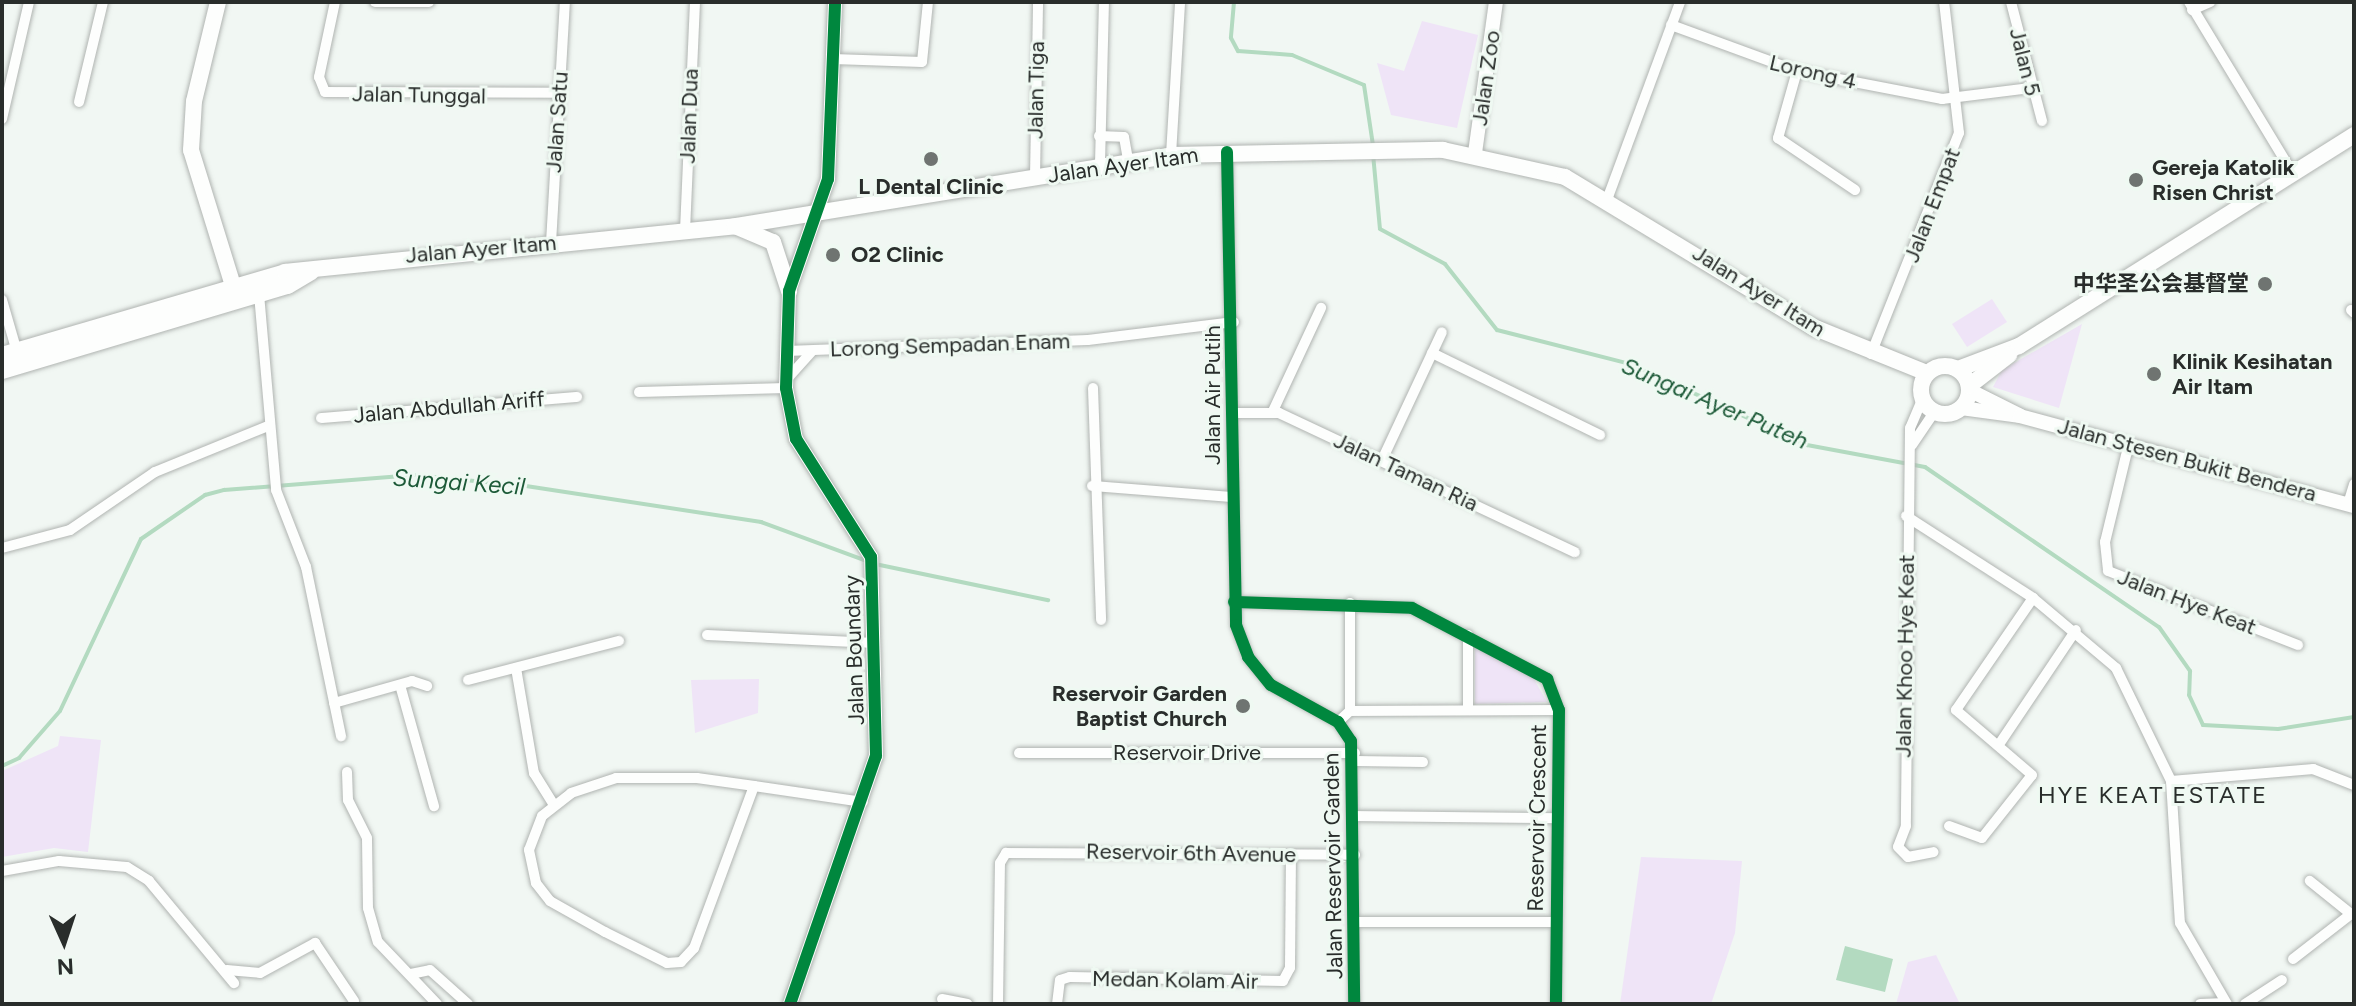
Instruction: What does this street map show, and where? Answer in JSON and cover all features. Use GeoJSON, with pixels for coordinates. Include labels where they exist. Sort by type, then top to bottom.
{"type":"FeatureCollection","features":[{"type":"Feature","properties":{"kind":"main road"},"geometry":{"type":"LineString","coordinates":[[218,2],[194,101],[191,150],[235,293]]}},
{"type":"Feature","properties":{"kind":"main road"},"geometry":{"type":"LineString","coordinates":[[2019,346],[1958,369],[1926,393],[1961,408],[1969,388],[2019,346],[2354,135]]}},
{"type":"Feature","properties":{"kind":"main road","name":"Jalan Ayer Itam"},"geometry":{"type":"LineString","coordinates":[[10,354],[312,271],[551,243],[735,226],[1100,164],[1171,155],[1388,149],[1475,153],[1546,170],[1608,197],[1778,307],[1879,358],[1926,393]]}},
{"type":"Feature","properties":{"kind":"main road"},"geometry":{"type":"LineString","coordinates":[[735,226],[773,242],[789,291]]}},
{"type":"Feature","properties":{"kind":"main road","name":"Jalan Ayer Itam"},"geometry":{"type":"LineString","coordinates":[[2,371],[235,293],[259,294],[312,271]]}},
{"type":"Feature","properties":{"kind":"main road"},"geometry":{"type":"LineString","coordinates":[[1958,369],[1969,388]]}},
{"type":"Feature","properties":{"kind":"street"},"geometry":{"type":"LineString","coordinates":[[2,119],[29,2]]}},
{"type":"Feature","properties":{"kind":"street"},"geometry":{"type":"LineString","coordinates":[[79,102],[103,2]]}},
{"type":"Feature","properties":{"kind":"street","name":"Jalan Tunggal"},"geometry":{"type":"LineString","coordinates":[[335,2],[319,77],[325,92],[558,93]]}},
{"type":"Feature","properties":{"kind":"street"},"geometry":{"type":"LineString","coordinates":[[375,2],[429,2]]}},
{"type":"Feature","properties":{"kind":"street","name":"Jalan Satu"},"geometry":{"type":"LineString","coordinates":[[551,243],[565,2]]}},
{"type":"Feature","properties":{"kind":"street","name":"Jalan Dua"},"geometry":{"type":"LineString","coordinates":[[685,231],[695,2]]}},
{"type":"Feature","properties":{"kind":"street","name":"Jalan Boundary"},"geometry":{"type":"LineString","coordinates":[[790,1004],[865,802],[876,756],[872,563],[796,439],[786,385],[789,291],[819,214],[835,2]]}},
{"type":"Feature","properties":{"kind":"street"},"geometry":{"type":"LineString","coordinates":[[833,59],[922,62],[928,2]]}},
{"type":"Feature","properties":{"kind":"street","name":"Jalan Tiga"},"geometry":{"type":"LineString","coordinates":[[1035,177],[1038,2]]}},
{"type":"Feature","properties":{"kind":"street"},"geometry":{"type":"LineString","coordinates":[[1100,164],[1104,2]]}},
{"type":"Feature","properties":{"kind":"street"},"geometry":{"type":"LineString","coordinates":[[1171,155],[1180,2]]}},
{"type":"Feature","properties":{"kind":"street","name":"Jalan Zoo"},"geometry":{"type":"LineString","coordinates":[[1475,153],[1496,2]]}},
{"type":"Feature","properties":{"kind":"street"},"geometry":{"type":"LineString","coordinates":[[1608,197],[1680,2]]}},
{"type":"Feature","properties":{"kind":"street","name":"Jalan Empat"},"geometry":{"type":"LineString","coordinates":[[1879,358],[1946,180],[1960,102],[1944,2]]}},
{"type":"Feature","properties":{"kind":"street","name":"Jalan 5"},"geometry":{"type":"LineString","coordinates":[[2011,2],[2030,88],[2042,121]]}},
{"type":"Feature","properties":{"kind":"street"},"geometry":{"type":"LineString","coordinates":[[2210,2],[2191,6],[2293,174]]}},
{"type":"Feature","properties":{"kind":"street","name":"Lorong 4"},"geometry":{"type":"LineString","coordinates":[[1671,25],[1797,71],[1960,102]]}},
{"type":"Feature","properties":{"kind":"street"},"geometry":{"type":"LineString","coordinates":[[1797,71],[1778,138],[1855,190]]}},
{"type":"Feature","properties":{"kind":"street"},"geometry":{"type":"LineString","coordinates":[[1960,102],[2030,88]]}},
{"type":"Feature","properties":{"kind":"street"},"geometry":{"type":"LineString","coordinates":[[1099,136],[1124,137],[1128,160]]}},
{"type":"Feature","properties":{"kind":"street","name":"Jalan Air Putih"},"geometry":{"type":"LineString","coordinates":[[1227,152],[1234,322],[1234,602],[1239,639]]}},
{"type":"Feature","properties":{"kind":"street"},"geometry":{"type":"LineString","coordinates":[[259,294],[276,484],[303,558],[341,736]]}},
{"type":"Feature","properties":{"kind":"street"},"geometry":{"type":"LineString","coordinates":[[2,300],[10,354]]}},
{"type":"Feature","properties":{"kind":"street"},"geometry":{"type":"LineString","coordinates":[[1273,411],[1321,308]]}},
{"type":"Feature","properties":{"kind":"street","name":"Lorong Sempadan Enam"},"geometry":{"type":"LineString","coordinates":[[786,351],[1088,340],[1234,322]]}},
{"type":"Feature","properties":{"kind":"street"},"geometry":{"type":"LineString","coordinates":[[1382,460],[1442,332]]}},
{"type":"Feature","properties":{"kind":"street"},"geometry":{"type":"LineString","coordinates":[[639,392],[786,385],[812,351]]}},
{"type":"Feature","properties":{"kind":"street"},"geometry":{"type":"LineString","coordinates":[[1432,353],[1600,435]]}},
{"type":"Feature","properties":{"kind":"street"},"geometry":{"type":"LineString","coordinates":[[1093,388],[1092,486],[1101,620]]}},
{"type":"Feature","properties":{"kind":"street","name":"Jalan Stesen Bukit Bendera"},"geometry":{"type":"LineString","coordinates":[[1969,388],[2020,416]]}},
{"type":"Feature","properties":{"kind":"street","name":"Jalan Khoo Hye Keat"},"geometry":{"type":"LineString","coordinates":[[1926,393],[1911,447],[1908,480],[1906,826],[1898,847],[1908,857],[1934,852]]}},
{"type":"Feature","properties":{"kind":"street","name":"Jalan Khoo Hye Keat"},"geometry":{"type":"LineString","coordinates":[[1911,447],[1926,393]]}},
{"type":"Feature","properties":{"kind":"street","name":"Jalan Abdullah Ariff"},"geometry":{"type":"LineString","coordinates":[[321,418],[577,397]]}},
{"type":"Feature","properties":{"kind":"street","name":"Jalan Stesen Bukit Bendera"},"geometry":{"type":"LineString","coordinates":[[1961,408],[2020,416],[2129,443],[2351,505]]}},
{"type":"Feature","properties":{"kind":"street","name":"Jalan Taman Ria"},"geometry":{"type":"LineString","coordinates":[[1233,413],[1273,411],[1575,552]]}},
{"type":"Feature","properties":{"kind":"street"},"geometry":{"type":"LineString","coordinates":[[2,548],[70,530],[155,472],[270,425]]}},
{"type":"Feature","properties":{"kind":"street","name":"Jalan Hye Keat"},"geometry":{"type":"LineString","coordinates":[[2129,443],[2105,542],[2108,571],[2298,645]]}},
{"type":"Feature","properties":{"kind":"street"},"geometry":{"type":"LineString","coordinates":[[2351,505],[2354,484]]}},
{"type":"Feature","properties":{"kind":"street"},"geometry":{"type":"LineString","coordinates":[[1092,486],[1233,497]]}},
{"type":"Feature","properties":{"kind":"street"},"geometry":{"type":"LineString","coordinates":[[1906,516],[2033,598],[2076,630],[2116,668],[2171,781],[2180,923],[2227,1003],[2200,1004]]}},
{"type":"Feature","properties":{"kind":"street"},"geometry":{"type":"LineString","coordinates":[[1949,826],[1982,838],[2030,779],[2031,768],[1956,710],[2033,598]]}},
{"type":"Feature","properties":{"kind":"street","name":"Reservoir Crescent"},"geometry":{"type":"LineString","coordinates":[[1234,602],[1350,603],[1412,608],[1537,670],[1559,710],[1556,1004]]}},
{"type":"Feature","properties":{"kind":"street"},"geometry":{"type":"LineString","coordinates":[[1350,603],[1350,711]]}},
{"type":"Feature","properties":{"kind":"street"},"geometry":{"type":"LineString","coordinates":[[2000,743],[2076,630]]}},
{"type":"Feature","properties":{"kind":"street"},"geometry":{"type":"LineString","coordinates":[[707,635],[875,643]]}},
{"type":"Feature","properties":{"kind":"street"},"geometry":{"type":"LineString","coordinates":[[1468,635],[1468,709]]}},
{"type":"Feature","properties":{"kind":"street","name":"Jalan Reservoir Garden"},"geometry":{"type":"LineString","coordinates":[[1239,639],[1271,685],[1338,722],[1355,757],[1354,1004]]}},
{"type":"Feature","properties":{"kind":"street"},"geometry":{"type":"LineString","coordinates":[[468,680],[619,641]]}},
{"type":"Feature","properties":{"kind":"street"},"geometry":{"type":"LineString","coordinates":[[516,668],[534,773],[553,804]]}},
{"type":"Feature","properties":{"kind":"street"},"geometry":{"type":"LineString","coordinates":[[334,703],[400,685],[427,686]]}},
{"type":"Feature","properties":{"kind":"street"},"geometry":{"type":"LineString","coordinates":[[400,685],[434,806]]}},
{"type":"Feature","properties":{"kind":"street"},"geometry":{"type":"LineString","coordinates":[[1338,722],[1350,711],[1559,710]]}},
{"type":"Feature","properties":{"kind":"street","name":"Reservoir Drive"},"geometry":{"type":"LineString","coordinates":[[1019,753],[1355,757],[1423,762]]}},
{"type":"Feature","properties":{"kind":"street"},"geometry":{"type":"LineString","coordinates":[[2171,781],[2313,769],[2354,785]]}},
{"type":"Feature","properties":{"kind":"street"},"geometry":{"type":"LineString","coordinates":[[347,772],[347,795],[367,838],[368,908],[378,942],[392,964],[411,974],[437,1004]]}},
{"type":"Feature","properties":{"kind":"street"},"geometry":{"type":"LineString","coordinates":[[754,786],[694,948],[674,964],[541,893],[530,840],[553,804],[632,776],[754,786],[865,802]]}},
{"type":"Feature","properties":{"kind":"street"},"geometry":{"type":"LineString","coordinates":[[1355,816],[1557,818]]}},
{"type":"Feature","properties":{"kind":"street","name":"Reservoir 6th Avenue"},"geometry":{"type":"LineString","coordinates":[[998,1004],[1000,863],[1006,853],[1355,855]]}},
{"type":"Feature","properties":{"kind":"street","name":"Medan Kolam Air"},"geometry":{"type":"LineString","coordinates":[[1057,1004],[1060,980],[1070,977],[1283,981],[1290,968],[1291,854]]}},
{"type":"Feature","properties":{"kind":"street"},"geometry":{"type":"LineString","coordinates":[[2,871],[59,861],[127,867],[149,881],[227,970],[234,983]]}},
{"type":"Feature","properties":{"kind":"street"},"geometry":{"type":"LineString","coordinates":[[2293,959],[2353,913],[2310,881]]}},
{"type":"Feature","properties":{"kind":"street"},"geometry":{"type":"LineString","coordinates":[[1354,922],[1556,922]]}},
{"type":"Feature","properties":{"kind":"street"},"geometry":{"type":"LineString","coordinates":[[227,970],[260,973],[315,943],[354,1001]]}},
{"type":"Feature","properties":{"kind":"street"},"geometry":{"type":"LineString","coordinates":[[411,974],[430,970],[467,1004]]}},
{"type":"Feature","properties":{"kind":"street"},"geometry":{"type":"LineString","coordinates":[[2245,1004],[2282,980]]}},
{"type":"Feature","properties":{"kind":"street"},"geometry":{"type":"LineString","coordinates":[[942,999],[968,1004]]}},
{"type":"Feature","properties":{"kind":"shaded area"},"geometry":{"type":"Polygon","coordinates":[[[1422,21],[1478,35],[1457,128],[1391,115],[1377,63],[1404,71],[1422,21]]]}},
{"type":"Feature","properties":{"kind":"shaded area"},"geometry":{"type":"Polygon","coordinates":[[[1992,299],[2007,322],[1967,347],[1952,324],[1992,299]]]}},
{"type":"Feature","properties":{"kind":"shaded area"},"geometry":{"type":"Polygon","coordinates":[[[2082,324],[2059,408],[1993,387],[2002,370],[2082,324]]]}},
{"type":"Feature","properties":{"kind":"shaded area"},"geometry":{"type":"Polygon","coordinates":[[[1475,647],[1531,674],[1547,702],[1475,704],[1475,647]]]}},
{"type":"Feature","properties":{"kind":"shaded area"},"geometry":{"type":"Polygon","coordinates":[[[759,679],[758,713],[695,733],[691,680],[759,679]]]}},
{"type":"Feature","properties":{"kind":"shaded area"},"geometry":{"type":"Polygon","coordinates":[[[60,736],[101,740],[88,852],[54,848],[2,857],[2,771],[58,746],[60,736]]]}},
{"type":"Feature","properties":{"kind":"shaded area"},"geometry":{"type":"Polygon","coordinates":[[[1641,857],[1742,861],[1735,933],[1711,1004],[1620,1004],[1641,857]]]}},
{"type":"Feature","properties":{"kind":"shaded area"},"geometry":{"type":"Polygon","coordinates":[[[1845,946],[1893,959],[1885,992],[1836,980],[1845,946]]]}},
{"type":"Feature","properties":{"kind":"shaded area"},"geometry":{"type":"Polygon","coordinates":[[[1936,955],[1960,1004],[1896,1004],[1908,962],[1936,955]]]}},
{"type":"Feature","properties":{"kind":"waterway","name":"Sungai Ayer Puteh"},"geometry":{"type":"LineString","coordinates":[[1234,2],[1231,38],[1238,51],[1292,55],[1364,85],[1373,145]]}},
{"type":"Feature","properties":{"kind":"waterway","name":"Sungai Ayer Puteh"},"geometry":{"type":"LineString","coordinates":[[1373,154],[1380,229],[1445,264],[1497,330],[1630,364],[1807,445],[1925,467],[2159,627],[2190,671],[2189,695],[2203,725],[2278,729],[2354,717]]}},
{"type":"Feature","properties":{"kind":"waterway","name":"Sungai Kecil"},"geometry":{"type":"LineString","coordinates":[[2,766],[19,758],[60,711],[141,539],[205,495],[224,490],[414,475],[526,486],[761,522],[867,561]]}},
{"type":"Feature","properties":{"kind":"waterway","name":"Sungai Kecil"},"geometry":{"type":"LineString","coordinates":[[875,564],[1048,600]]}},
{"type":"Feature","properties":{"kind":"cycle path"},"geometry":{"type":"LineString","coordinates":[[790,1004],[876,756],[871,557],[796,439],[786,388],[789,291],[828,179],[835,2]]}},
{"type":"Feature","properties":{"kind":"cycle path"},"geometry":{"type":"LineString","coordinates":[[1227,152],[1236,625],[1248,657],[1271,685],[1338,722],[1351,741],[1354,1004]]}},
{"type":"Feature","properties":{"kind":"cycle path"},"geometry":{"type":"LineString","coordinates":[[1234,602],[1412,608],[1547,679],[1559,710],[1556,1004]]}},
{"type":"Feature","properties":{"kind":"place","name":"L Dental Clinic"},"geometry":{"type":"Point","coordinates":[931,159]}},
{"type":"Feature","properties":{"kind":"place","name":"Gereja Katolik Risen Christ"},"geometry":{"type":"Point","coordinates":[2136,180]}},
{"type":"Feature","properties":{"kind":"place","name":"O2 Clinic"},"geometry":{"type":"Point","coordinates":[833,255]}},
{"type":"Feature","properties":{"kind":"place","name":"中华圣公会基督堂"},"geometry":{"type":"Point","coordinates":[2265,284]}},
{"type":"Feature","properties":{"kind":"place","name":"Klinik Kesihatan Air Itam"},"geometry":{"type":"Point","coordinates":[2154,374]}},
{"type":"Feature","properties":{"kind":"place","name":"Reservoir Garden Baptist Church"},"geometry":{"type":"Point","coordinates":[1243,706]}},
{"type":"Feature","properties":{"kind":"district","name":"HYE KEAT ESTATE"},"geometry":{"type":"Point","coordinates":[2153,795]}}]}
